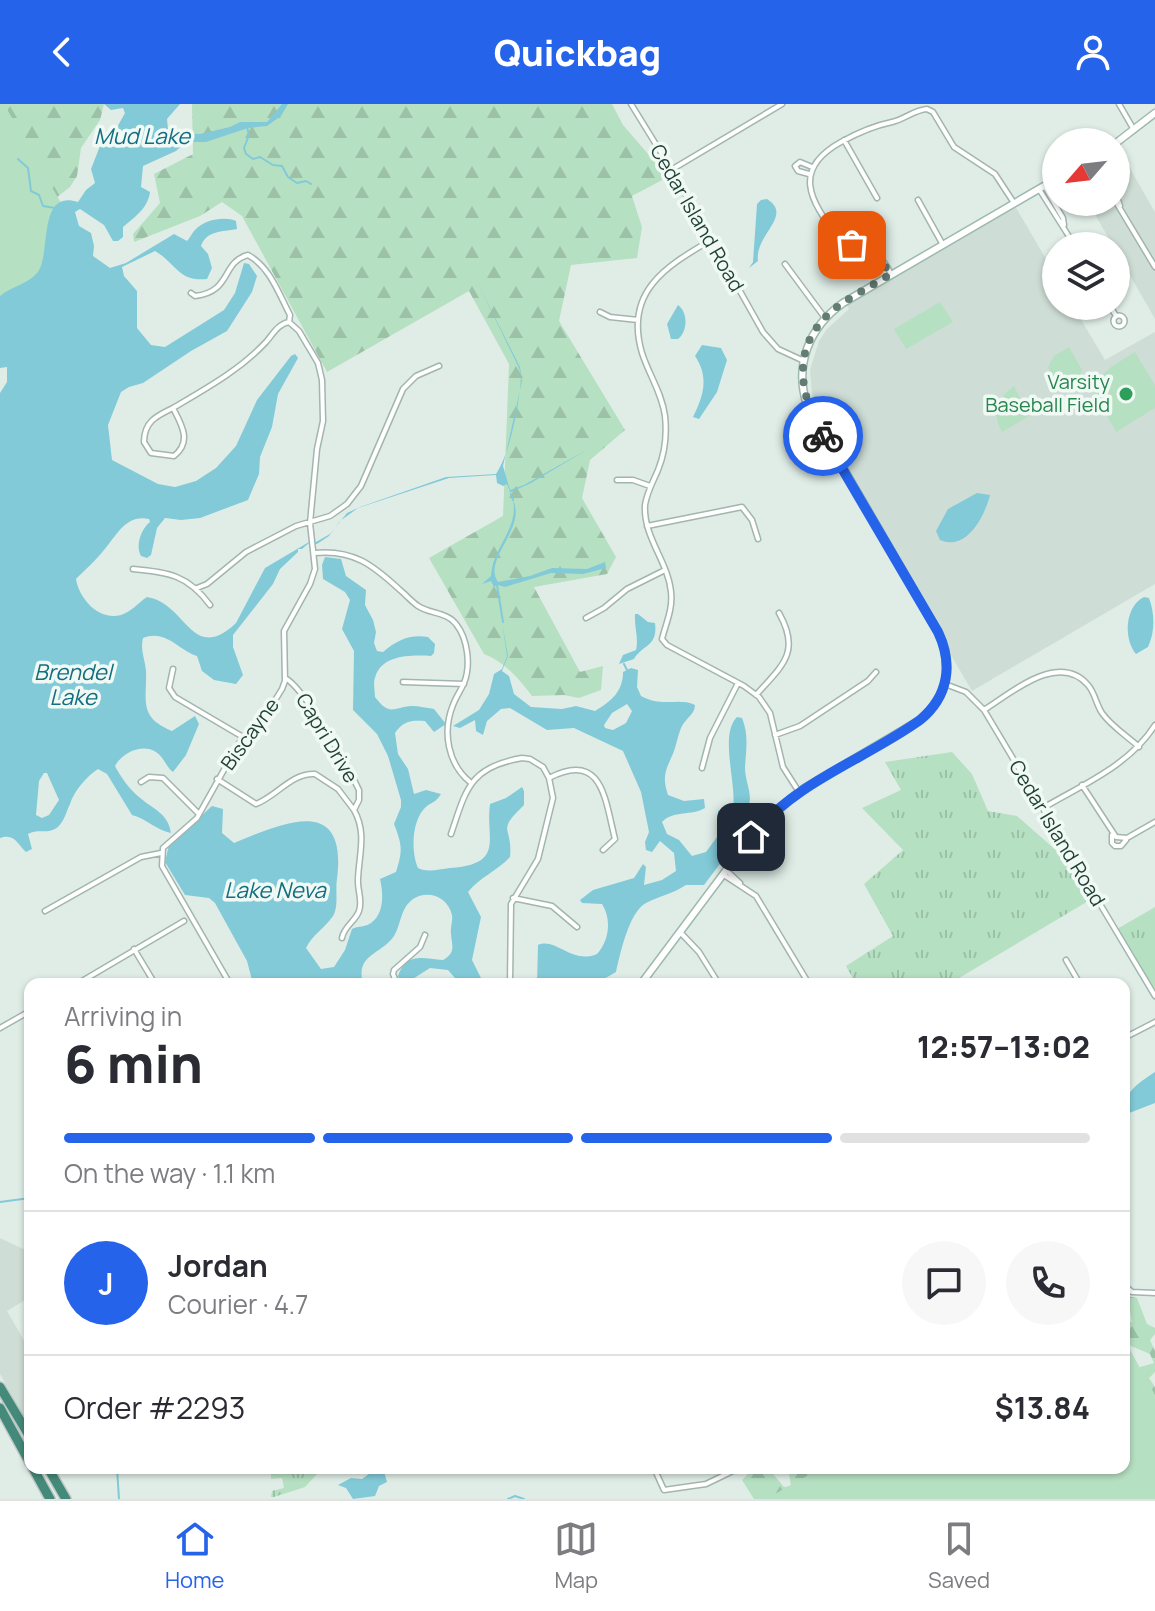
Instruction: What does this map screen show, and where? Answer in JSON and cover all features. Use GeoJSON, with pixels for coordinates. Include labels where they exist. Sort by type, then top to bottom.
{"type":"FeatureCollection","features":[{"type":"Feature","properties":{"kind":"highway"},"geometry":{"type":"LineString","coordinates":[[0,1387],[24,1424]]}},
{"type":"Feature","properties":{"kind":"highway"},"geometry":{"type":"LineString","coordinates":[[0,1408],[24,1452]]}},
{"type":"Feature","properties":{"kind":"highway"},"geometry":{"type":"LineString","coordinates":[[36,1474],[50,1499]]}},
{"type":"Feature","properties":{"kind":"highway"},"geometry":{"type":"LineString","coordinates":[[51,1474],[66,1499]]}},
{"type":"Feature","properties":{"kind":"main road"},"geometry":{"type":"LineString","coordinates":[[1130,133],[1155,113]]}},
{"type":"Feature","properties":{"kind":"main road"},"geometry":{"type":"LineString","coordinates":[[645,978],[764,822],[799,792],[920,720],[936,704],[945,684],[947,659],[938,632],[809,410],[803,384],[804,361],[812,336],[825,318],[843,303],[1042,187]]}},
{"type":"Feature","properties":{"kind":"main road"},"geometry":{"type":"LineString","coordinates":[[14,1434],[24,1431]]}},
{"type":"Feature","properties":{"kind":"street","name":"Cedar Island Road"},"geometry":{"type":"LineString","coordinates":[[631,104],[763,332],[778,349],[804,361]]}},
{"type":"Feature","properties":{"kind":"street"},"geometry":{"type":"LineString","coordinates":[[671,170],[782,104]]}},
{"type":"Feature","properties":{"kind":"street"},"geometry":{"type":"LineString","coordinates":[[1119,104],[1135,130]]}},
{"type":"Feature","properties":{"kind":"street"},"geometry":{"type":"LineString","coordinates":[[891,274],[874,252],[844,243],[838,237],[810,188],[812,167],[824,152],[844,140],[873,125],[927,109],[933,112],[954,147],[995,174],[1014,204]]}},
{"type":"Feature","properties":{"kind":"street"},"geometry":{"type":"LineString","coordinates":[[844,140],[877,198]]}},
{"type":"Feature","properties":{"kind":"street"},"geometry":{"type":"LineString","coordinates":[[809,174],[798,171],[795,166],[800,162],[812,167]]}},
{"type":"Feature","properties":{"kind":"street"},"geometry":{"type":"LineString","coordinates":[[918,200],[943,245]]}},
{"type":"Feature","properties":{"kind":"street"},"geometry":{"type":"LineString","coordinates":[[1055,216],[1067,232]]}},
{"type":"Feature","properties":{"kind":"street"},"geometry":{"type":"LineString","coordinates":[[1126,216],[1155,267]]}},
{"type":"Feature","properties":{"kind":"street"},"geometry":{"type":"LineString","coordinates":[[711,240],[661,272],[642,303],[638,320],[643,356],[654,378],[665,421],[663,455],[645,505],[647,526],[672,593],[672,608],[663,641],[756,695],[770,713],[780,760],[799,792]]}},
{"type":"Feature","properties":{"kind":"street","name":"Biscayne"},"geometry":{"type":"LineString","coordinates":[[161,853],[199,814],[243,737],[275,701],[285,678],[284,631],[315,569],[310,520],[323,421],[322,380],[318,363],[299,331],[289,322],[290,315],[258,261],[248,255],[237,260],[216,290],[206,295],[195,296],[191,293]]}},
{"type":"Feature","properties":{"kind":"street"},"geometry":{"type":"LineString","coordinates":[[785,264],[825,318]]}},
{"type":"Feature","properties":{"kind":"street"},"geometry":{"type":"LineString","coordinates":[[600,312],[610,317],[638,320]]}},
{"type":"Feature","properties":{"kind":"street"},"geometry":{"type":"LineString","coordinates":[[173,408],[184,431],[183,446],[174,456],[151,453],[144,442],[146,428],[155,417],[232,371],[263,345],[279,326],[289,322]]}},
{"type":"Feature","properties":{"kind":"street"},"geometry":{"type":"LineString","coordinates":[[197,588],[207,584],[246,552],[310,520],[330,516],[353,499],[403,389],[416,376],[439,366]]}},
{"type":"Feature","properties":{"kind":"street"},"geometry":{"type":"LineString","coordinates":[[617,480],[633,480],[650,486]]}},
{"type":"Feature","properties":{"kind":"street"},"geometry":{"type":"LineString","coordinates":[[647,526],[742,507],[758,539]]}},
{"type":"Feature","properties":{"kind":"street"},"geometry":{"type":"LineString","coordinates":[[314,550],[350,554],[360,559],[419,606],[455,622],[468,665],[464,684],[451,714],[450,752],[459,773],[470,782]]}},
{"type":"Feature","properties":{"kind":"street"},"geometry":{"type":"LineString","coordinates":[[133,569],[161,571],[197,588],[210,605]]}},
{"type":"Feature","properties":{"kind":"street"},"geometry":{"type":"LineString","coordinates":[[586,618],[627,589],[665,570]]}},
{"type":"Feature","properties":{"kind":"street"},"geometry":{"type":"LineString","coordinates":[[756,695],[784,664],[788,654],[789,632],[779,613]]}},
{"type":"Feature","properties":{"kind":"street"},"geometry":{"type":"LineString","coordinates":[[173,669],[169,688],[175,697],[243,737]]}},
{"type":"Feature","properties":{"kind":"street"},"geometry":{"type":"LineString","coordinates":[[775,735],[800,726],[868,681],[876,672]]}},
{"type":"Feature","properties":{"kind":"street"},"geometry":{"type":"LineString","coordinates":[[984,710],[1042,675],[1068,672],[1087,684],[1106,718],[1139,747]]}},
{"type":"Feature","properties":{"kind":"street","name":"Capri Drive"},"geometry":{"type":"LineString","coordinates":[[285,678],[295,684],[310,706],[355,781],[359,795],[354,810],[362,829],[358,881],[361,905],[358,914],[343,931],[342,938]]}},
{"type":"Feature","properties":{"kind":"street"},"geometry":{"type":"LineString","coordinates":[[403,682],[464,684]]}},
{"type":"Feature","properties":{"kind":"street"},"geometry":{"type":"LineString","coordinates":[[702,768],[710,738],[738,683]]}},
{"type":"Feature","properties":{"kind":"street","name":"Cedar Island Road"},"geometry":{"type":"LineString","coordinates":[[945,684],[966,692],[984,710],[1155,996]]}},
{"type":"Feature","properties":{"kind":"street"},"geometry":{"type":"LineString","coordinates":[[1043,808],[1124,759],[1139,747],[1155,725]]}},
{"type":"Feature","properties":{"kind":"street"},"geometry":{"type":"LineString","coordinates":[[451,834],[470,782],[485,772],[522,758],[537,763],[549,778],[553,789],[553,806],[534,869],[513,898],[509,917],[510,978]]}},
{"type":"Feature","properties":{"kind":"street"},"geometry":{"type":"LineString","coordinates":[[549,778],[566,770],[577,769],[598,780],[615,839],[603,850]]}},
{"type":"Feature","properties":{"kind":"street"},"geometry":{"type":"LineString","coordinates":[[217,779],[256,804],[297,777],[315,774],[338,789],[354,810]]}},
{"type":"Feature","properties":{"kind":"street"},"geometry":{"type":"LineString","coordinates":[[141,782],[149,777],[163,778],[199,814]]}},
{"type":"Feature","properties":{"kind":"street"},"geometry":{"type":"LineString","coordinates":[[1082,785],[1117,847],[1155,822]]}},
{"type":"Feature","properties":{"kind":"street"},"geometry":{"type":"LineString","coordinates":[[1112,835],[1127,838]]}},
{"type":"Feature","properties":{"kind":"street"},"geometry":{"type":"LineString","coordinates":[[45,911],[141,857],[161,853],[162,866],[227,978]]}},
{"type":"Feature","properties":{"kind":"street"},"geometry":{"type":"LineString","coordinates":[[725,872],[762,905],[805,978]]}},
{"type":"Feature","properties":{"kind":"street"},"geometry":{"type":"LineString","coordinates":[[513,898],[552,906],[577,927]]}},
{"type":"Feature","properties":{"kind":"street"},"geometry":{"type":"LineString","coordinates":[[88,978],[184,921]]}},
{"type":"Feature","properties":{"kind":"street"},"geometry":{"type":"LineString","coordinates":[[678,934],[693,945],[715,978]]}},
{"type":"Feature","properties":{"kind":"street"},"geometry":{"type":"LineString","coordinates":[[395,978],[394,970],[420,947],[425,935]]}},
{"type":"Feature","properties":{"kind":"street"},"geometry":{"type":"LineString","coordinates":[[134,949],[151,978]]}},
{"type":"Feature","properties":{"kind":"street"},"geometry":{"type":"LineString","coordinates":[[1066,960],[1076,978]]}},
{"type":"Feature","properties":{"kind":"street"},"geometry":{"type":"LineString","coordinates":[[0,1028],[24,1014]]}},
{"type":"Feature","properties":{"kind":"street"},"geometry":{"type":"LineString","coordinates":[[1130,1035],[1155,1022]]}},
{"type":"Feature","properties":{"kind":"street"},"geometry":{"type":"LineString","coordinates":[[1130,1290],[1155,1293]]}},
{"type":"Feature","properties":{"kind":"street"},"geometry":{"type":"LineString","coordinates":[[657,1474],[664,1490],[706,1484],[727,1474]]}},
{"type":"Feature","properties":{"kind":"shaded area"},"geometry":{"type":"Polygon","coordinates":[[[1130,169],[1155,212],[1155,319],[1130,275],[1130,232],[1105,232],[1096,216],[1130,216],[1130,169]]]}},
{"type":"Feature","properties":{"kind":"shaded area"},"geometry":{"type":"Polygon","coordinates":[[[1015,206],[1042,252],[1042,320],[1081,320],[1105,360],[1155,332],[1155,584],[972,691],[948,650],[942,630],[818,418],[821,416],[812,394],[810,370],[819,341],[849,309],[847,305],[1015,206]]]}},
{"type":"Feature","properties":{"kind":"shaded area"},"geometry":{"type":"Polygon","coordinates":[[[0,1238],[24,1248],[24,1301],[7,1311],[24,1341],[24,1416],[0,1374],[0,1238]]]}},
{"type":"Feature","properties":{"kind":"green space"},"geometry":{"type":"Polygon","coordinates":[[[0,104],[104,104],[100,120],[81,148],[77,176],[70,187],[24,223],[0,273],[0,104]]]}},
{"type":"Feature","properties":{"kind":"green space"},"geometry":{"type":"Polygon","coordinates":[[[4,104],[102,274],[0,334],[0,106],[4,104]]]}},
{"type":"Feature","properties":{"kind":"green space"},"geometry":{"type":"Polygon","coordinates":[[[192,104],[612,104],[623,125],[668,177],[632,196],[642,227],[637,258],[571,265],[559,321],[625,430],[590,460],[582,498],[616,557],[607,574],[534,587],[580,672],[603,666],[601,690],[579,698],[532,696],[505,666],[484,654],[429,558],[503,516],[509,364],[469,291],[327,372],[242,216],[222,202],[200,216],[134,242],[133,234],[160,203],[154,174],[193,154],[192,104]]]}},
{"type":"Feature","properties":{"kind":"green space"},"geometry":{"type":"Polygon","coordinates":[[[940,302],[953,322],[906,349],[894,329],[940,302]]]}},
{"type":"Feature","properties":{"kind":"green space"},"geometry":{"type":"Polygon","coordinates":[[[1069,347],[1082,370],[1080,377],[1058,391],[1048,367],[1054,356],[1069,347]]]}},
{"type":"Feature","properties":{"kind":"green space","name":"Varsity Baseball Field"},"geometry":{"type":"Polygon","coordinates":[[[1135,352],[1155,385],[1155,408],[1116,432],[1101,404],[1097,385],[1108,370],[1135,352]]]}},
{"type":"Feature","properties":{"kind":"green space"},"geometry":{"type":"Polygon","coordinates":[[[1014,386],[1029,416],[1002,432],[996,412],[1003,396],[1014,386]]]}},
{"type":"Feature","properties":{"kind":"green space"},"geometry":{"type":"Polygon","coordinates":[[[952,752],[972,774],[988,811],[1017,816],[1058,852],[1090,900],[959,978],[853,978],[846,966],[893,936],[864,884],[903,850],[862,808],[901,790],[885,762],[952,752]]]}},
{"type":"Feature","properties":{"kind":"green space"},"geometry":{"type":"Polygon","coordinates":[[[1155,907],[1155,993],[1117,929],[1155,907]]]}},
{"type":"Feature","properties":{"kind":"green space"},"geometry":{"type":"Polygon","coordinates":[[[1130,1297],[1137,1298],[1147,1324],[1155,1328],[1150,1340],[1155,1351],[1155,1372],[1149,1378],[1155,1387],[1155,1478],[1130,1470],[1130,1430],[1140,1367],[1154,1363],[1150,1354],[1130,1346],[1130,1297]]]}},
{"type":"Feature","properties":{"kind":"green space"},"geometry":{"type":"Polygon","coordinates":[[[1130,1350],[1155,1395],[1155,1499],[766,1499],[810,1474],[1130,1474],[1130,1350]]]}},
{"type":"Feature","properties":{"kind":"green space"},"geometry":{"type":"Polygon","coordinates":[[[271,1474],[317,1474],[305,1487],[274,1497],[271,1497],[272,1491],[284,1488],[282,1478],[271,1479],[271,1474]]]}},
{"type":"Feature","properties":{"kind":"green space"},"geometry":{"type":"Polygon","coordinates":[[[748,1474],[773,1474],[784,1487],[791,1486],[789,1474],[849,1474],[826,1499],[754,1499],[742,1480],[748,1474]]]}},
{"type":"Feature","properties":{"kind":"water","name":"Brendel Lake"},"geometry":{"type":"Polygon","coordinates":[[[104,104],[180,104],[167,119],[168,129],[174,133],[200,134],[240,122],[267,122],[282,104],[288,104],[281,116],[267,126],[248,128],[206,142],[186,142],[176,151],[143,166],[141,187],[150,192],[149,198],[140,212],[123,227],[123,237],[118,241],[113,241],[104,225],[80,209],[75,212],[79,226],[91,233],[93,256],[110,268],[126,263],[174,234],[187,241],[199,226],[209,221],[236,221],[237,229],[211,234],[201,246],[208,254],[212,268],[207,279],[183,275],[155,251],[122,267],[124,276],[137,291],[137,328],[151,345],[165,347],[224,310],[235,293],[244,263],[249,264],[257,276],[252,292],[227,331],[143,383],[121,392],[108,425],[112,460],[158,484],[175,487],[196,481],[216,468],[236,446],[257,400],[291,356],[295,354],[298,358],[278,394],[272,427],[260,457],[259,474],[248,500],[200,518],[165,518],[157,528],[151,555],[147,558],[141,556],[139,543],[149,519],[141,518],[128,523],[76,579],[81,593],[97,611],[113,616],[128,612],[147,597],[171,610],[199,635],[209,638],[236,623],[265,568],[309,542],[316,542],[330,534],[335,528],[329,536],[317,544],[309,543],[298,549],[233,635],[233,647],[243,675],[236,684],[214,680],[202,671],[197,656],[165,638],[143,638],[149,714],[161,726],[172,731],[195,716],[199,724],[186,755],[173,772],[151,749],[127,753],[115,766],[132,791],[164,816],[171,833],[132,815],[107,774],[98,769],[78,789],[58,827],[28,834],[32,849],[26,852],[12,838],[0,838],[0,393],[7,382],[7,367],[0,368],[0,296],[37,273],[44,253],[47,226],[56,205],[65,200],[78,202],[95,183],[91,169],[102,141],[115,131],[125,113],[123,108],[111,110],[104,104]],[[47,773],[39,781],[36,815],[42,818],[49,815],[59,800],[47,773]]]}},
{"type":"Feature","properties":{"kind":"water"},"geometry":{"type":"Polygon","coordinates":[[[767,199],[774,205],[775,219],[758,252],[758,261],[749,268],[753,262],[757,204],[767,199]]]}},
{"type":"Feature","properties":{"kind":"water"},"geometry":{"type":"Polygon","coordinates":[[[479,286],[520,367],[520,392],[519,368],[479,286]]]}},
{"type":"Feature","properties":{"kind":"water"},"geometry":{"type":"Polygon","coordinates":[[[678,305],[684,312],[685,327],[678,339],[671,339],[667,324],[678,305]]]}},
{"type":"Feature","properties":{"kind":"water"},"geometry":{"type":"Polygon","coordinates":[[[702,345],[721,348],[727,360],[717,392],[699,419],[693,417],[702,394],[703,379],[695,356],[702,345]]]}},
{"type":"Feature","properties":{"kind":"water"},"geometry":{"type":"Polygon","coordinates":[[[590,448],[511,494],[507,484],[497,483],[496,475],[449,478],[358,508],[341,520],[347,513],[360,507],[446,477],[496,474],[506,454],[503,466],[510,490],[590,448]]]}},
{"type":"Feature","properties":{"kind":"water"},"geometry":{"type":"Polygon","coordinates":[[[977,493],[990,495],[973,530],[958,541],[940,540],[936,531],[948,509],[977,493]]]}},
{"type":"Feature","properties":{"kind":"water"},"geometry":{"type":"Polygon","coordinates":[[[513,500],[516,511],[514,522],[496,564],[498,582],[552,568],[587,569],[605,562],[606,568],[583,574],[551,573],[505,587],[494,587],[491,581],[482,584],[491,576],[492,566],[509,529],[513,500]]]}},
{"type":"Feature","properties":{"kind":"water","name":"Lake Neva"},"geometry":{"type":"Polygon","coordinates":[[[325,557],[341,559],[346,576],[366,590],[365,605],[373,620],[377,651],[383,652],[399,641],[415,636],[428,637],[435,644],[431,656],[398,658],[384,664],[374,682],[375,697],[384,707],[434,709],[446,724],[434,732],[425,721],[411,721],[395,733],[398,754],[408,769],[414,794],[426,790],[441,794],[422,812],[415,827],[414,853],[418,868],[434,870],[479,861],[489,847],[490,804],[522,787],[524,791],[524,805],[508,825],[510,857],[468,892],[481,917],[472,960],[481,978],[455,978],[448,970],[430,968],[414,978],[399,978],[402,968],[411,960],[443,960],[452,952],[449,907],[438,897],[424,895],[410,901],[394,936],[366,961],[362,978],[251,978],[247,961],[215,903],[209,898],[185,895],[165,862],[169,845],[212,806],[223,809],[222,833],[234,843],[290,823],[307,821],[322,824],[332,834],[338,852],[335,912],[306,948],[321,969],[334,967],[345,950],[352,929],[369,924],[379,914],[382,896],[380,879],[396,872],[401,853],[394,824],[401,800],[388,756],[377,734],[353,710],[354,651],[342,629],[350,600],[345,592],[323,579],[325,557]]]}},
{"type":"Feature","properties":{"kind":"water"},"geometry":{"type":"Polygon","coordinates":[[[1144,597],[1149,598],[1151,604],[1153,629],[1148,647],[1136,654],[1129,640],[1128,623],[1133,608],[1144,597]]]}},
{"type":"Feature","properties":{"kind":"water"},"geometry":{"type":"Polygon","coordinates":[[[635,614],[655,623],[654,637],[634,659],[619,664],[623,655],[636,650],[635,614]]]}},
{"type":"Feature","properties":{"kind":"water"},"geometry":{"type":"Polygon","coordinates":[[[502,622],[508,656],[502,671],[509,676],[514,694],[531,707],[562,709],[576,706],[595,711],[615,695],[623,672],[631,668],[638,670],[637,687],[641,696],[649,700],[695,705],[681,729],[665,782],[668,795],[684,801],[704,799],[705,808],[672,816],[662,822],[667,834],[679,840],[692,856],[706,852],[723,829],[718,822],[718,810],[724,815],[733,809],[729,735],[737,717],[742,718],[746,742],[745,774],[750,796],[745,813],[747,828],[704,885],[686,885],[640,908],[626,934],[616,972],[606,978],[537,978],[538,945],[551,945],[580,956],[597,954],[608,930],[605,910],[602,904],[582,903],[580,900],[593,890],[634,878],[643,864],[646,867],[644,885],[662,880],[676,871],[674,853],[660,841],[652,852],[646,850],[649,832],[641,792],[623,751],[574,728],[547,730],[510,708],[501,709],[487,721],[483,735],[476,731],[475,720],[460,728],[453,726],[479,710],[489,694],[494,674],[502,669],[507,656],[502,622]],[[627,704],[612,713],[604,725],[613,730],[626,723],[632,711],[627,704]]]}},
{"type":"Feature","properties":{"kind":"water"},"geometry":{"type":"Polygon","coordinates":[[[1155,1072],[1155,1103],[1130,1113],[1130,1093],[1155,1072]]]}},
{"type":"Feature","properties":{"kind":"water"},"geometry":{"type":"Polygon","coordinates":[[[369,1474],[385,1474],[387,1482],[379,1486],[375,1496],[353,1499],[346,1488],[338,1485],[351,1478],[362,1479],[369,1474]]]}},
{"type":"Feature","properties":{"kind":"waterway"},"geometry":{"type":"LineString","coordinates":[[247,127],[246,154],[253,159],[260,157],[273,165],[282,166],[288,177],[297,183],[306,181],[311,184]]}},
{"type":"Feature","properties":{"kind":"waterway"},"geometry":{"type":"LineString","coordinates":[[18,159],[28,168],[31,191],[39,195],[43,206],[55,208]]}},
{"type":"Feature","properties":{"kind":"waterway"},"geometry":{"type":"LineString","coordinates":[[511,494],[513,500]]}},
{"type":"Feature","properties":{"kind":"waterway"},"geometry":{"type":"LineString","coordinates":[[497,585],[503,622]]}},
{"type":"Feature","properties":{"kind":"waterway"},"geometry":{"type":"LineString","coordinates":[[624,664],[627,670]]}},
{"type":"Feature","properties":{"kind":"waterway"},"geometry":{"type":"LineString","coordinates":[[0,1202],[24,1199]]}},
{"type":"Feature","properties":{"kind":"waterway"},"geometry":{"type":"LineString","coordinates":[[117,1474],[119,1499]]}},
{"type":"Feature","properties":{"kind":"waterway"},"geometry":{"type":"LineString","coordinates":[[508,1499],[515,1496],[524,1499]]}},
{"type":"Feature","properties":{"kind":"way so far"},"geometry":{"type":"LineString","coordinates":[[823,436],[809,410],[803,390],[802,370],[809,342],[835,308],[891,274],[874,252],[852,245]]}},
{"type":"Feature","properties":{"kind":"place","name":"Varsity Baseball Field"},"geometry":{"type":"Point","coordinates":[1126,394]}},
{"type":"Feature","properties":{"kind":"route"},"geometry":{"type":"LineString","coordinates":[[751,837],[774,812],[799,792],[920,720],[936,704],[947,678],[946,654],[938,632],[823,436]]}},
{"type":"Feature","properties":{"kind":"water label","name":"Mud Lake"},"geometry":{"type":"Point","coordinates":[142,136]}}]}
